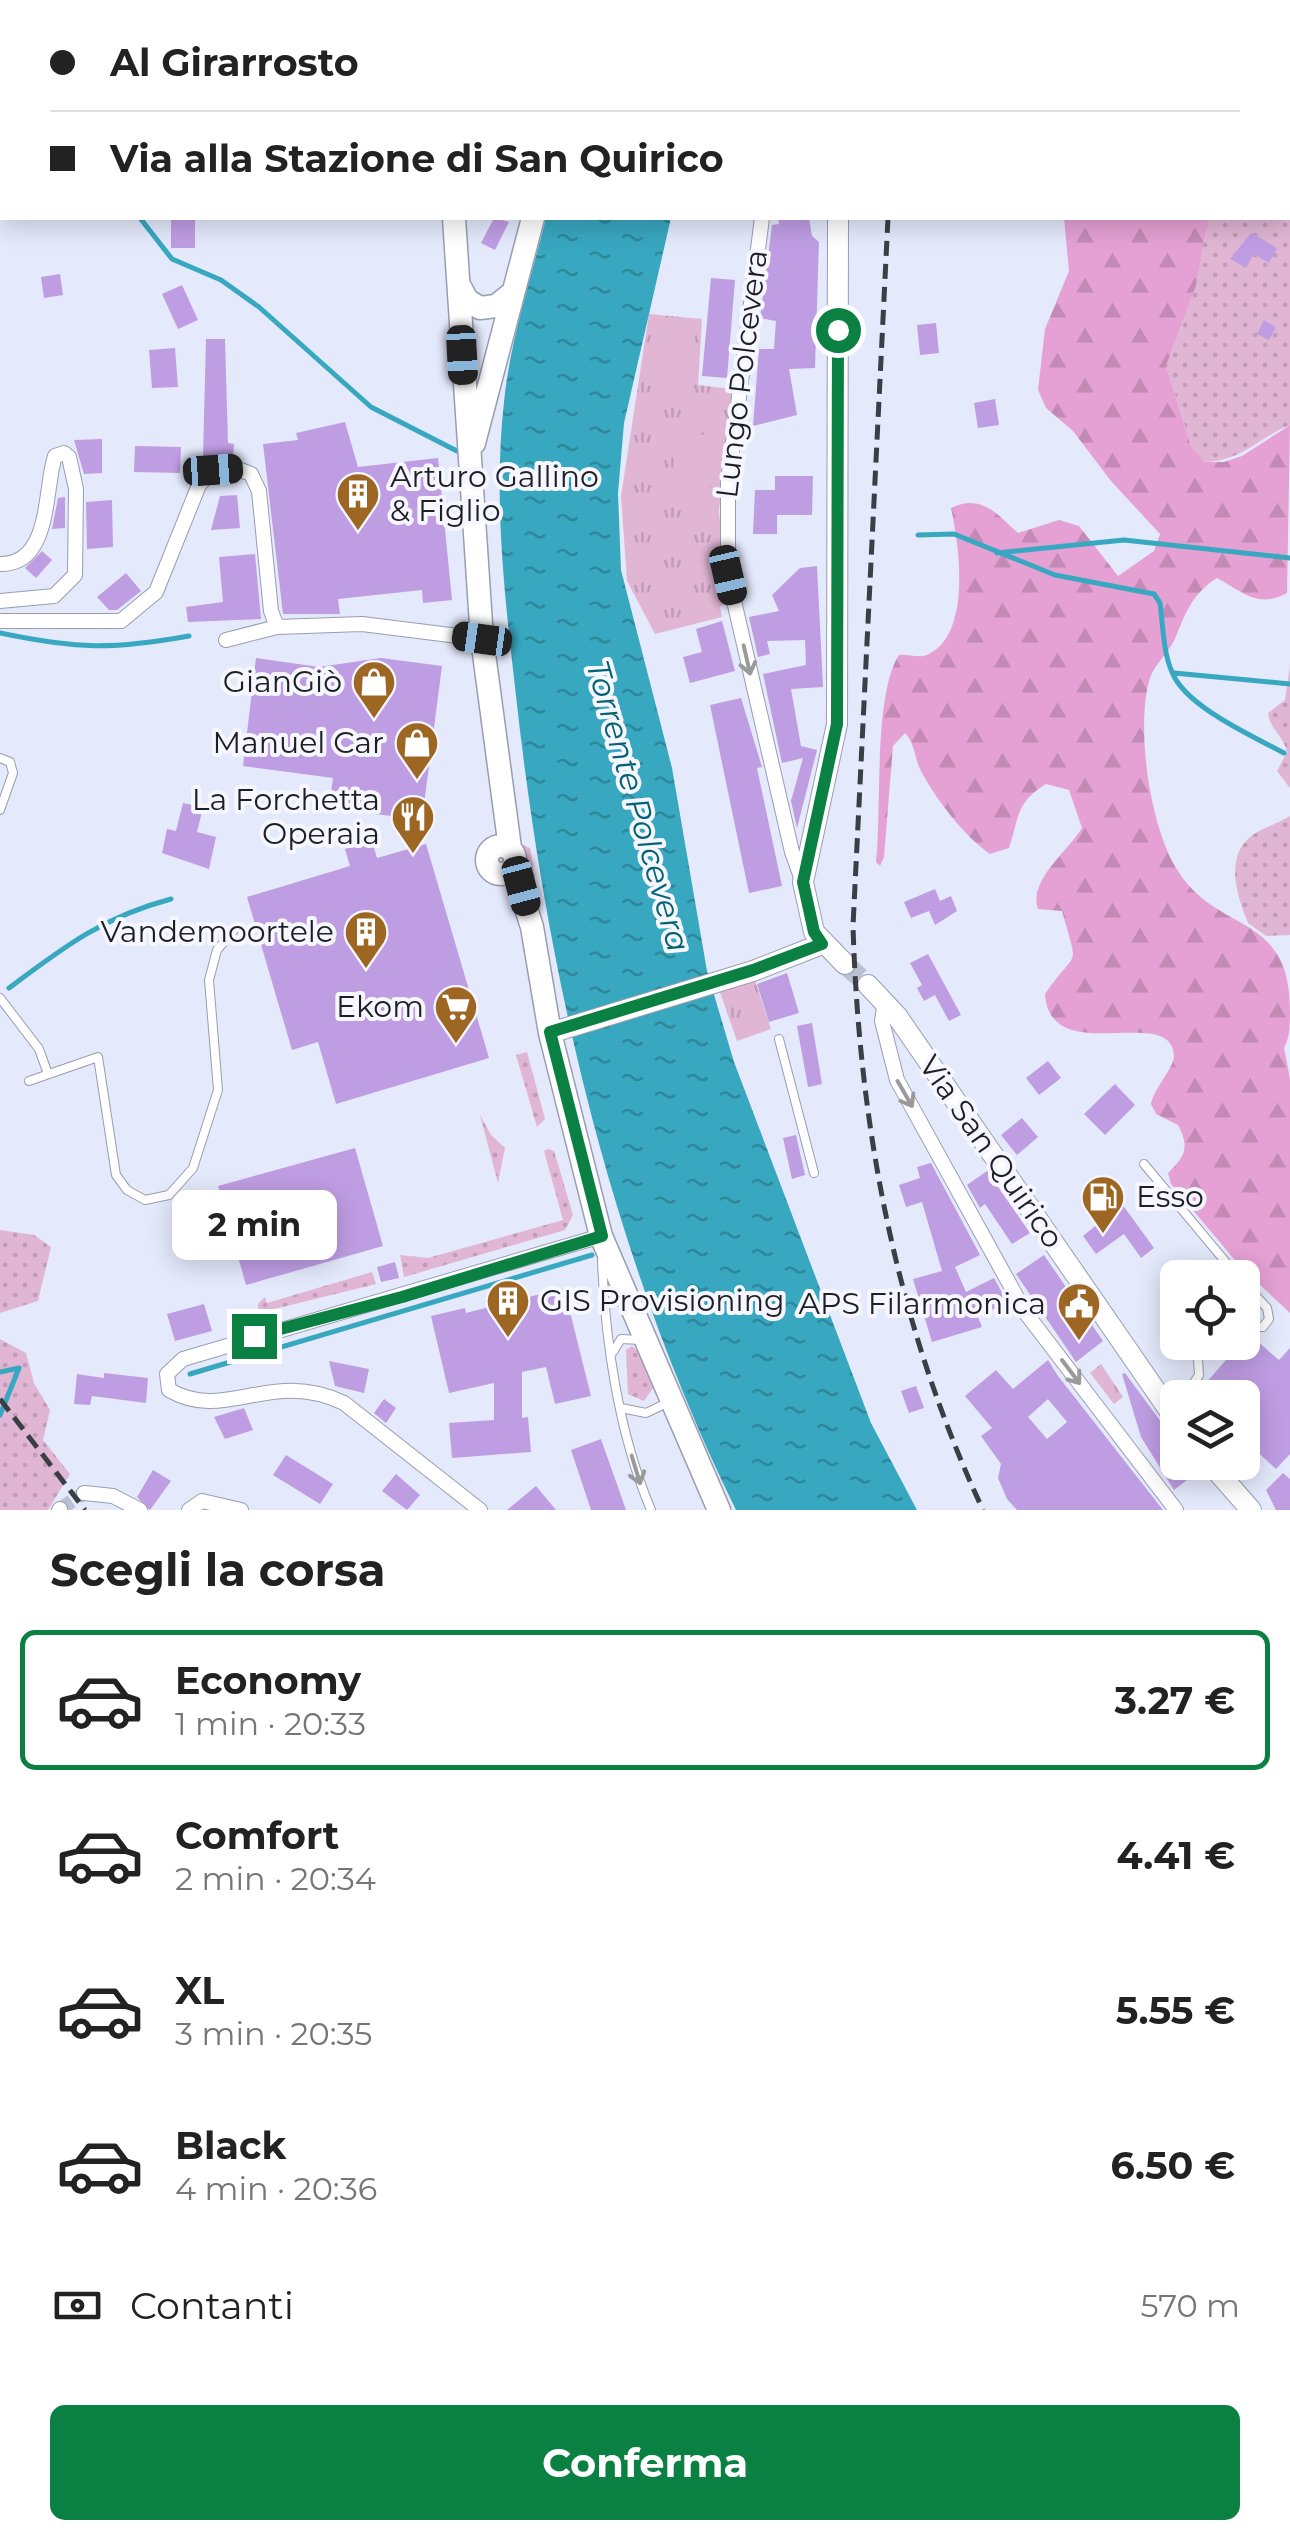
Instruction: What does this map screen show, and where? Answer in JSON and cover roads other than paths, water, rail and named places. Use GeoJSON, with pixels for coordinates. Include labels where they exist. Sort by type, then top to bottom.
{"type":"FeatureCollection","features":[{"type":"Feature","properties":{"kind":"main road"},"geometry":{"type":"LineString","coordinates":[[454,220],[482,639],[511,858],[560,1029],[602,1236],[718,1510]]}},
{"type":"Feature","properties":{"kind":"main road"},"geometry":{"type":"LineString","coordinates":[[469,466],[510,294],[532,220]]}},
{"type":"Feature","properties":{"kind":"main road"},"geometry":{"type":"LineString","coordinates":[[838,220],[837,724],[803,882],[814,932],[845,964]]}},
{"type":"Feature","properties":{"kind":"main road"},"geometry":{"type":"LineString","coordinates":[[457,282],[467,300],[480,308],[496,306],[510,294]]}},
{"type":"Feature","properties":{"kind":"main road"},"geometry":{"type":"LineString","coordinates":[[560,1029],[711,984],[822,944]]}},
{"type":"Feature","properties":{"kind":"main road","name":"Via San Quirico"},"geometry":{"type":"LineString","coordinates":[[868,985],[885,1000],[1160,1385]]}},
{"type":"Feature","properties":{"kind":"main road"},"geometry":{"type":"LineString","coordinates":[[1224,1480],[1250,1510]]}},
{"type":"Feature","properties":{"kind":"street","name":"Lungo Polcevera"},"geometry":{"type":"LineString","coordinates":[[762,220],[728,482],[728,575],[792,852],[803,882]]}},
{"type":"Feature","properties":{"kind":"street"},"geometry":{"type":"LineString","coordinates":[[0,564],[25,553],[40,535],[49,475],[55,456],[64,452],[70,457],[76,489],[75,575],[54,596],[0,600]]}},
{"type":"Feature","properties":{"kind":"street"},"geometry":{"type":"LineString","coordinates":[[0,622],[121,621],[156,592],[199,485],[213,470],[238,469],[251,474],[259,491],[271,611],[277,627]]}},
{"type":"Feature","properties":{"kind":"street"},"geometry":{"type":"LineString","coordinates":[[226,640],[277,627],[362,624],[482,639]]}},
{"type":"Feature","properties":{"kind":"street"},"geometry":{"type":"LineString","coordinates":[[885,1000],[882,1021],[897,1080],[1025,1312],[1176,1510]]}},
{"type":"Feature","properties":{"kind":"street"},"geometry":{"type":"LineString","coordinates":[[480,1510],[344,1403],[326,1394],[294,1388],[212,1403],[186,1400],[169,1390],[167,1374],[182,1359],[200,1353],[602,1236]]}},
{"type":"Feature","properties":{"kind":"street"},"geometry":{"type":"LineString","coordinates":[[84,1493],[114,1496],[140,1510]]}},
{"type":"Feature","properties":{"kind":"street"},"geometry":{"type":"LineString","coordinates":[[189,1510],[202,1501],[241,1510]]}},
{"type":"Feature","properties":{"kind":"lane"},"geometry":{"type":"LineString","coordinates":[[0,758],[10,762],[13,773],[0,810]]}},
{"type":"Feature","properties":{"kind":"lane"},"geometry":{"type":"LineString","coordinates":[[29,1081],[98,1057],[116,1175],[127,1190],[145,1200],[168,1195],[192,1168],[218,1090],[208,980],[217,950],[234,930]]}},
{"type":"Feature","properties":{"kind":"lane"},"geometry":{"type":"LineString","coordinates":[[0,998],[39,1049],[48,1074]]}},
{"type":"Feature","properties":{"kind":"lane"},"geometry":{"type":"LineString","coordinates":[[779,1039],[814,1173]]}},
{"type":"Feature","properties":{"kind":"lane"},"geometry":{"type":"LineString","coordinates":[[1144,1164],[1225,1260]]}},
{"type":"Feature","properties":{"kind":"lane"},"geometry":{"type":"LineString","coordinates":[[602,1236],[621,1408],[635,1472],[651,1510]]}},
{"type":"Feature","properties":{"kind":"lane"},"geometry":{"type":"LineString","coordinates":[[1260,1300],[1269,1318],[1260,1327]]}},
{"type":"Feature","properties":{"kind":"lane"},"geometry":{"type":"LineString","coordinates":[[614,1352],[621,1340],[631,1336],[645,1342]]}},
{"type":"Feature","properties":{"kind":"lane"},"geometry":{"type":"LineString","coordinates":[[621,1408],[646,1413],[671,1401]]}},
{"type":"Feature","properties":{"kind":"water","name":"Torrente Polcevera"},"geometry":{"type":"Polygon","coordinates":[[[545,220],[671,220],[624,423],[618,493],[621,570],[672,768],[707,971],[734,1062],[871,1423],[917,1510],[736,1510],[653,1315],[620,1215],[566,1010],[529,801],[504,586],[500,513],[504,402],[516,333],[545,220]]]}},
{"type":"Feature","properties":{"kind":"waterway"},"geometry":{"type":"LineString","coordinates":[[142,220],[172,259],[221,280],[259,307],[371,407],[457,451]]}},
{"type":"Feature","properties":{"kind":"waterway"},"geometry":{"type":"LineString","coordinates":[[918,535],[954,534],[1055,575],[1154,594],[1160,603],[1169,664],[1179,685],[1221,719],[1284,753]]}},
{"type":"Feature","properties":{"kind":"waterway"},"geometry":{"type":"LineString","coordinates":[[997,553],[1124,540],[1290,558]]}},
{"type":"Feature","properties":{"kind":"waterway"},"geometry":{"type":"LineString","coordinates":[[0,633],[94,646],[189,636]]}},
{"type":"Feature","properties":{"kind":"waterway"},"geometry":{"type":"LineString","coordinates":[[1174,673],[1290,684]]}},
{"type":"Feature","properties":{"kind":"waterway"},"geometry":{"type":"LineString","coordinates":[[9,988],[86,934],[171,899]]}},
{"type":"Feature","properties":{"kind":"waterway"},"geometry":{"type":"LineString","coordinates":[[190,1374],[592,1255]]}},
{"type":"Feature","properties":{"kind":"waterway"},"geometry":{"type":"LineString","coordinates":[[0,1372],[19,1368]]}},
{"type":"Feature","properties":{"kind":"waterway"},"geometry":{"type":"LineString","coordinates":[[0,1415],[19,1368]]}},
{"type":"Feature","properties":{"kind":"tunnel"},"geometry":{"type":"LineString","coordinates":[[845,964],[868,985]]}},
{"type":"Feature","properties":{"kind":"tunnel"},"geometry":{"type":"LineString","coordinates":[[60,1509],[84,1493]]}},
{"type":"Feature","properties":{"kind":"railway"},"geometry":{"type":"LineString","coordinates":[[888,220],[853,926],[857,1002],[874,1151],[906,1298],[927,1370],[983,1510]]}},
{"type":"Feature","properties":{"kind":"railway"},"geometry":{"type":"LineString","coordinates":[[0,1399],[85,1510]]}},
{"type":"Feature","properties":{"kind":"place","name":"Arturo Gallino & Figlio"},"geometry":{"type":"Point","coordinates":[358,532]}},
{"type":"Feature","properties":{"kind":"place","name":"GianGiò"},"geometry":{"type":"Point","coordinates":[374,720]}},
{"type":"Feature","properties":{"kind":"place","name":"Manuel Car"},"geometry":{"type":"Point","coordinates":[417,781]}},
{"type":"Feature","properties":{"kind":"place","name":"La Forchetta Operaia"},"geometry":{"type":"Point","coordinates":[413,855]}},
{"type":"Feature","properties":{"kind":"place","name":"Vandemoortele"},"geometry":{"type":"Point","coordinates":[366,970]}},
{"type":"Feature","properties":{"kind":"place","name":"Ekom"},"geometry":{"type":"Point","coordinates":[456,1045]}},
{"type":"Feature","properties":{"kind":"place","name":"Esso"},"geometry":{"type":"Point","coordinates":[1103,1235]}},
{"type":"Feature","properties":{"kind":"place","name":"GIS Provisioning"},"geometry":{"type":"Point","coordinates":[508,1339]}},
{"type":"Feature","properties":{"kind":"place","name":"APS Filarmonica"},"geometry":{"type":"Point","coordinates":[1079,1342]}}]}
